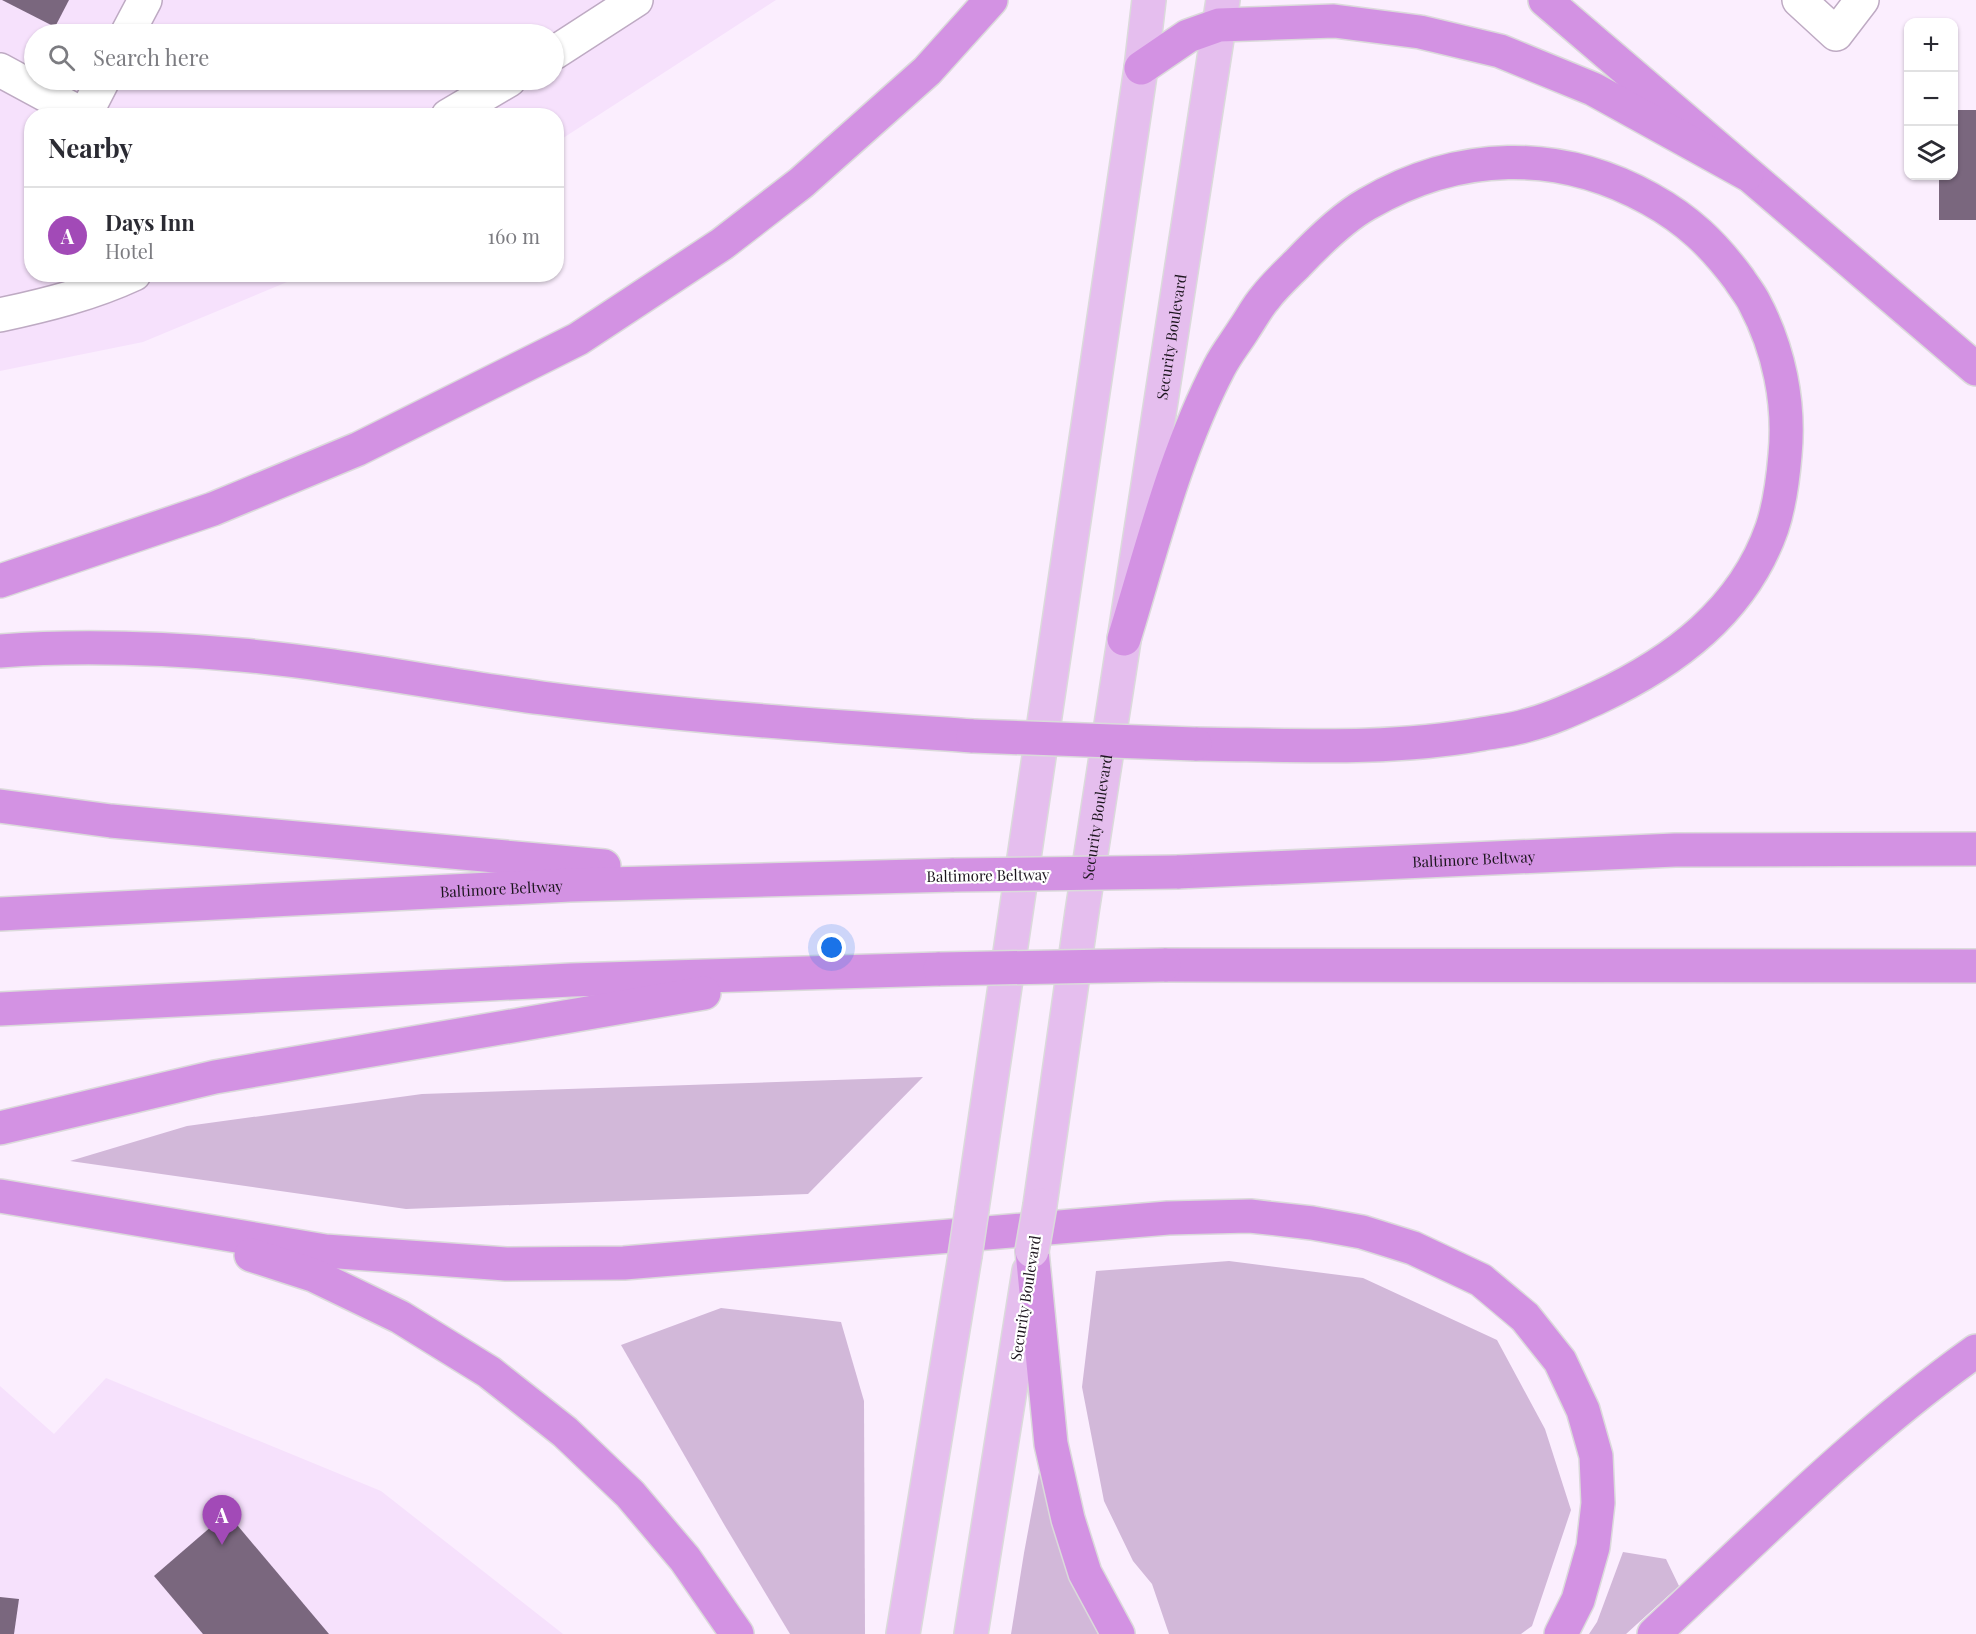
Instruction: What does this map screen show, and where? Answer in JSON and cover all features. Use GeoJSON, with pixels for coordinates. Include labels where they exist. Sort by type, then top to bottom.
{"type":"FeatureCollection","features":[{"type":"Feature","properties":{"kind":"highway"},"geometry":{"type":"LineString","coordinates":[[0,581],[213,509],[358,449],[578,339],[722,244],[801,183],[927,71],[991,0]]}},
{"type":"Feature","properties":{"kind":"highway"},"geometry":{"type":"LineString","coordinates":[[1545,0],[1976,369]]}},
{"type":"Feature","properties":{"kind":"highway"},"geometry":{"type":"LineString","coordinates":[[1141,68],[1188,36],[1215,8],[1420,32],[1500,51],[1593,89],[1747,174]]}},
{"type":"Feature","properties":{"kind":"highway"},"geometry":{"type":"LineString","coordinates":[[0,651],[137,648],[242,655],[542,698],[694,715],[973,736],[1195,744],[1388,746],[1458,738],[1528,726],[1575,708],[1633,681],[1683,649],[1723,611],[1748,577],[1772,530],[1782,487],[1787,432],[1783,388],[1772,343],[1753,299],[1725,261],[1697,230],[1664,207],[1632,189],[1596,175],[1556,165],[1512,161],[1466,165],[1417,179],[1364,206],[1311,249],[1265,298],[1221,364],[1186,441],[1124,639]]}},
{"type":"Feature","properties":{"kind":"highway"},"geometry":{"type":"LineString","coordinates":[[0,806],[156,826],[765,880]]}},
{"type":"Feature","properties":{"kind":"highway","name":"Baltimore Beltway"},"geometry":{"type":"LineString","coordinates":[[0,914],[570,885],[1177,872],[1675,850],[1976,849]]}},
{"type":"Feature","properties":{"kind":"highway"},"geometry":{"type":"LineString","coordinates":[[0,1009],[571,980],[940,969],[1164,965],[1976,966]]}},
{"type":"Feature","properties":{"kind":"highway"},"geometry":{"type":"LineString","coordinates":[[6,1126],[215,1077],[827,972]]}},
{"type":"Feature","properties":{"kind":"highway"},"geometry":{"type":"LineString","coordinates":[[0,1196],[325,1251],[506,1264],[624,1263],[1167,1218],[1250,1216],[1312,1223],[1362,1232],[1413,1248],[1481,1280],[1525,1317],[1560,1361],[1583,1410],[1596,1456],[1598,1503],[1593,1547],[1578,1600],[1561,1634]]}},
{"type":"Feature","properties":{"kind":"highway"},"geometry":{"type":"LineString","coordinates":[[140,1220],[313,1275],[400,1317],[489,1372],[565,1432],[630,1494],[685,1559],[737,1634]]}},
{"type":"Feature","properties":{"kind":"highway"},"geometry":{"type":"LineString","coordinates":[[1032,1251],[1052,1451],[1068,1519],[1085,1573],[1118,1634]]}},
{"type":"Feature","properties":{"kind":"highway"},"geometry":{"type":"LineString","coordinates":[[1654,1634],[1837,1464],[1941,1375],[1976,1351]]}},
{"type":"Feature","properties":{"kind":"main road"},"geometry":{"type":"LineString","coordinates":[[903,1634],[972,1209],[1141,68],[1149,0]]}},
{"type":"Feature","properties":{"kind":"main road","name":"Security Boulevard"},"geometry":{"type":"LineString","coordinates":[[970,1634],[1040,1204],[1215,8]]}},
{"type":"Feature","properties":{"kind":"street"},"geometry":{"type":"LineString","coordinates":[[132,24],[145,0]]}},
{"type":"Feature","properties":{"kind":"street"},"geometry":{"type":"LineString","coordinates":[[564,47],[636,0]]}},
{"type":"Feature","properties":{"kind":"street"},"geometry":{"type":"LineString","coordinates":[[1799,0],[1836,34],[1862,0]]}},
{"type":"Feature","properties":{"kind":"street"},"geometry":{"type":"LineString","coordinates":[[0,70],[24,83]]}},
{"type":"Feature","properties":{"kind":"street"},"geometry":{"type":"LineString","coordinates":[[38,90],[72,108]]}},
{"type":"Feature","properties":{"kind":"street"},"geometry":{"type":"LineString","coordinates":[[89,108],[98,90]]}},
{"type":"Feature","properties":{"kind":"street"},"geometry":{"type":"LineString","coordinates":[[462,108],[492,90]]}},
{"type":"Feature","properties":{"kind":"street"},"geometry":{"type":"LineString","coordinates":[[0,315],[63,301],[116,282]]}},
{"type":"Feature","properties":{"kind":"shaded area"},"geometry":{"type":"Polygon","coordinates":[[[0,0],[776,0],[564,137],[564,108],[24,108],[24,282],[287,282],[143,342],[0,371],[0,0]]]}},
{"type":"Feature","properties":{"kind":"shaded area"},"geometry":{"type":"Polygon","coordinates":[[[923,1077],[808,1194],[406,1209],[70,1161],[187,1126],[422,1094],[923,1077]]]}},
{"type":"Feature","properties":{"kind":"shaded area"},"geometry":{"type":"Polygon","coordinates":[[[1229,1261],[1363,1278],[1497,1340],[1545,1429],[1571,1510],[1532,1626],[1521,1634],[1169,1634],[1152,1584],[1133,1561],[1104,1501],[1082,1387],[1096,1271],[1229,1261]]]}},
{"type":"Feature","properties":{"kind":"shaded area"},"geometry":{"type":"Polygon","coordinates":[[[721,1308],[841,1322],[864,1401],[865,1634],[790,1634],[621,1345],[721,1308]]]}},
{"type":"Feature","properties":{"kind":"shaded area"},"geometry":{"type":"Polygon","coordinates":[[[106,1378],[381,1491],[563,1634],[0,1634],[0,1386],[54,1434],[106,1378]]]}},
{"type":"Feature","properties":{"kind":"shaded area"},"geometry":{"type":"Polygon","coordinates":[[[1039,1472],[1072,1583],[1098,1634],[1011,1634],[1039,1472]]]}},
{"type":"Feature","properties":{"kind":"shaded area"},"geometry":{"type":"Polygon","coordinates":[[[1623,1552],[1666,1559],[1679,1586],[1626,1634],[1589,1634],[1597,1622],[1623,1552]]]}},
{"type":"Feature","properties":{"kind":"building"},"geometry":{"type":"Polygon","coordinates":[[[2,0],[69,0],[57,24],[49,24],[2,0]]]}},
{"type":"Feature","properties":{"kind":"building"},"geometry":{"type":"Polygon","coordinates":[[[1958,110],[1976,110],[1976,220],[1939,220],[1939,180],[1958,180],[1958,110]]]}},
{"type":"Feature","properties":{"kind":"building"},"geometry":{"type":"Polygon","coordinates":[[[227,1513],[329,1634],[203,1634],[154,1576],[227,1513]]]}},
{"type":"Feature","properties":{"kind":"building"},"geometry":{"type":"Polygon","coordinates":[[[0,1597],[19,1599],[14,1634],[0,1634],[0,1597]]]}},
{"type":"Feature","properties":{"kind":"place","name":"Days Inn"},"geometry":{"type":"Point","coordinates":[222,1545]}}]}
